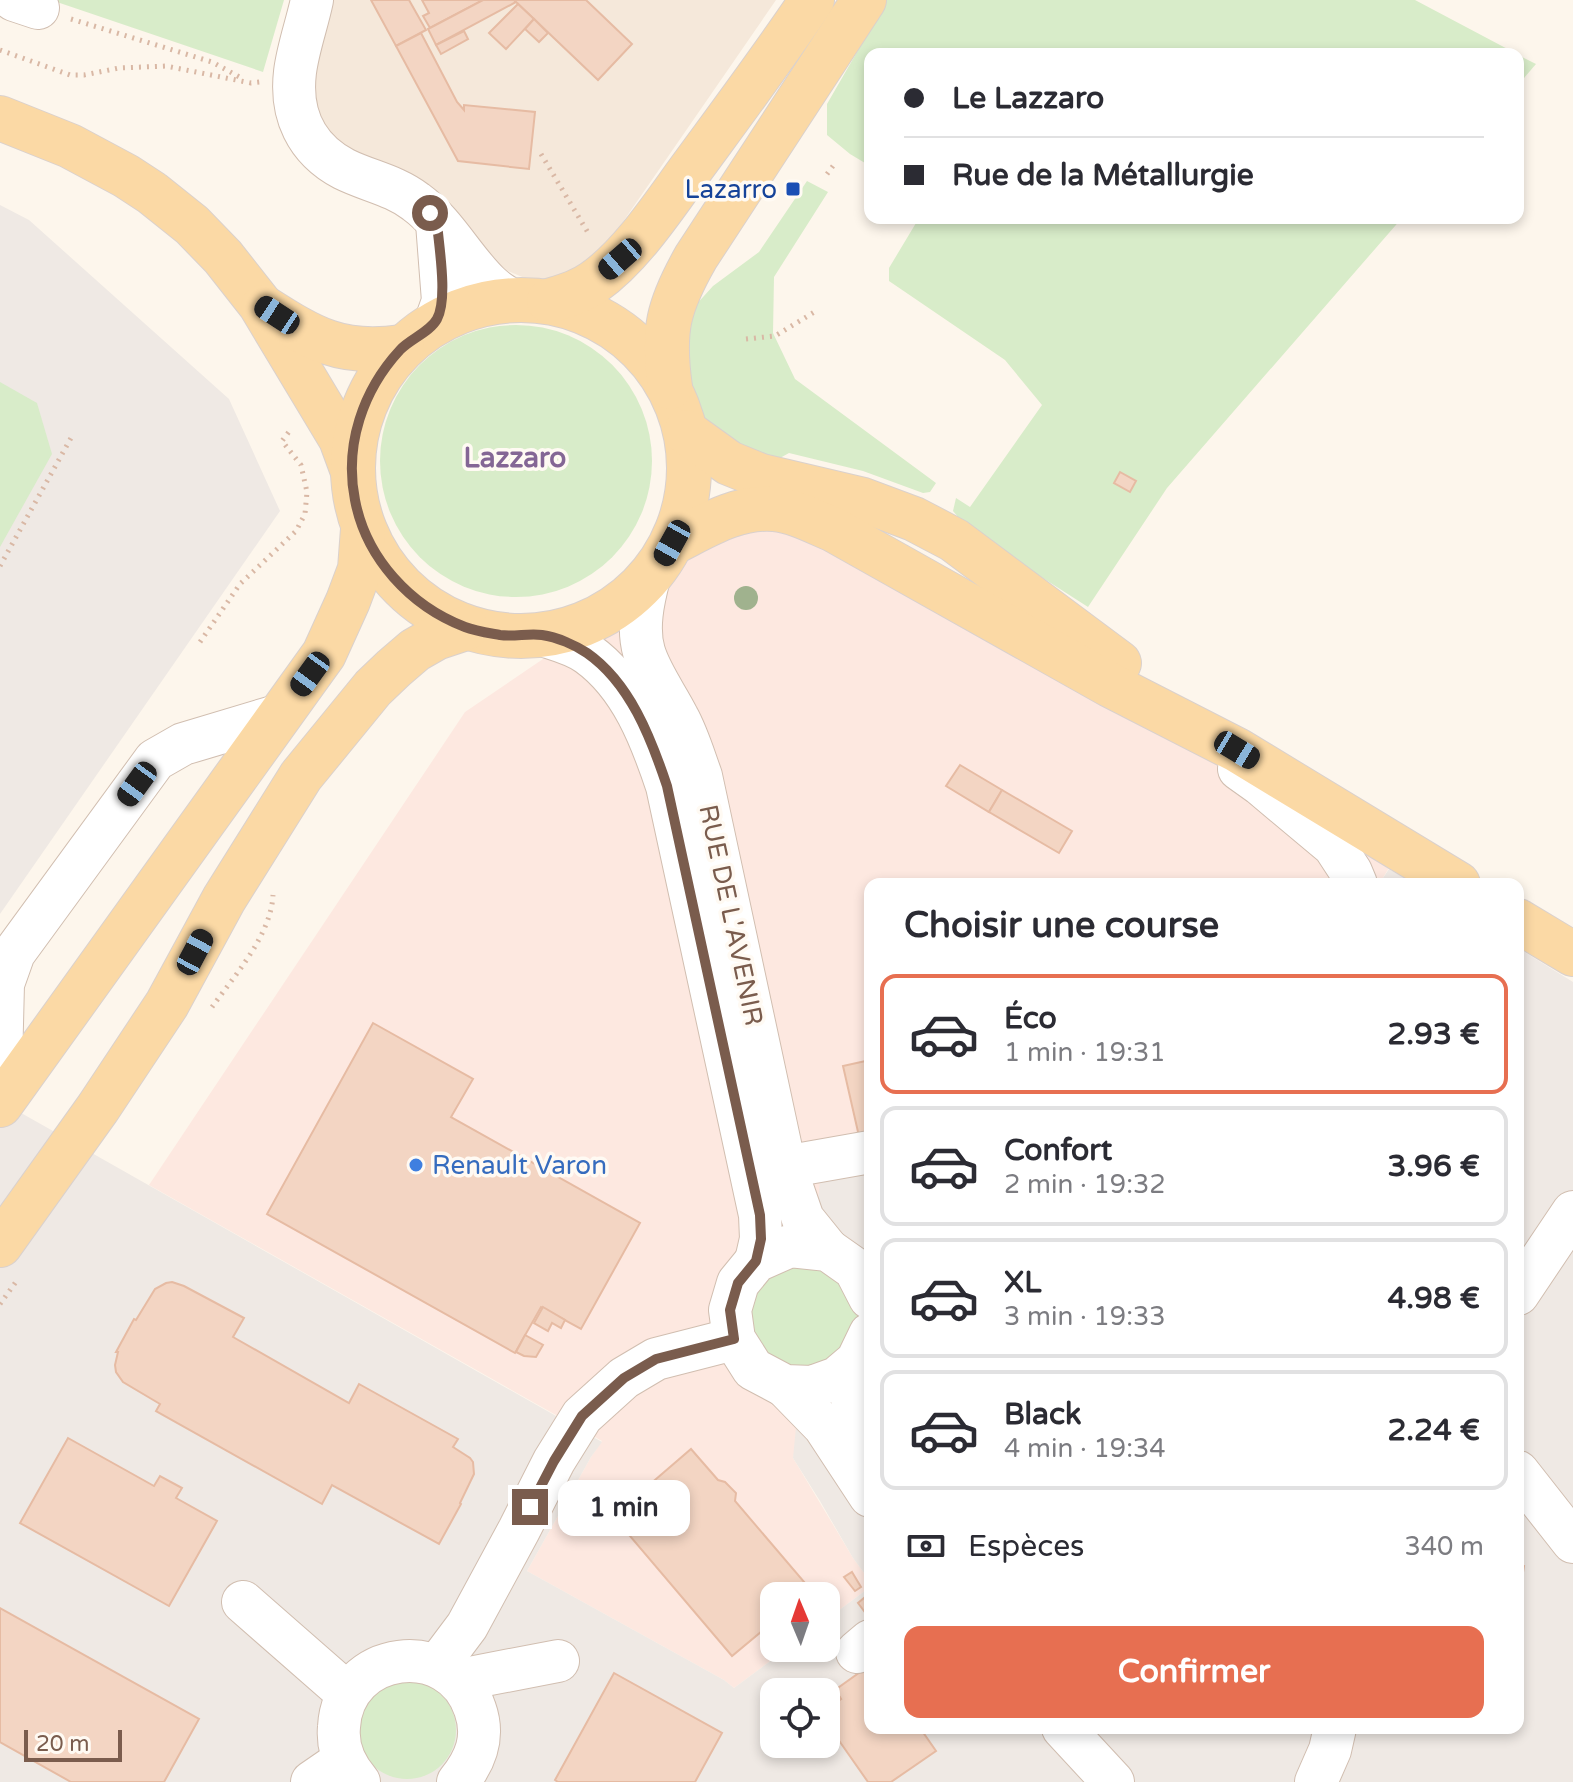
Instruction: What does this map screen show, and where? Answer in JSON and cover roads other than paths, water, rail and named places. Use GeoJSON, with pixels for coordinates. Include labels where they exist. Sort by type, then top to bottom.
{"type":"FeatureCollection","features":[{"type":"Feature","properties":{"kind":"main road"},"geometry":{"type":"LineString","coordinates":[[812,0],[681,182],[620,259],[596,280],[580,291],[529,300],[484,303],[459,310],[436,321],[402,347],[380,374],[364,403],[354,436],[352,469],[354,499],[363,529],[380,561],[404,589],[433,612],[466,628],[504,635],[542,635],[589,622],[621,603],[660,561],[726,515],[774,509],[796,515],[834,530],[1110,685],[1237,750],[1448,878]]}},
{"type":"Feature","properties":{"kind":"main road"},"geometry":{"type":"LineString","coordinates":[[660,561],[685,508],[690,470],[686,432],[670,387],[665,340],[671,307],[696,257],[864,0]]}},
{"type":"Feature","properties":{"kind":"main road"},"geometry":{"type":"LineString","coordinates":[[0,118],[70,146],[126,176],[192,225],[223,257],[260,304],[341,439],[352,469]]}},
{"type":"Feature","properties":{"kind":"main road"},"geometry":{"type":"LineString","coordinates":[[529,300],[586,311],[619,330],[648,356],[670,387]]}},
{"type":"Feature","properties":{"kind":"main road"},"geometry":{"type":"LineString","coordinates":[[260,304],[293,326],[340,348],[377,351],[402,347]]}},
{"type":"Feature","properties":{"kind":"main road"},"geometry":{"type":"LineString","coordinates":[[686,432],[729,463],[750,472],[863,500],[914,519],[954,540],[1237,750]]}},
{"type":"Feature","properties":{"kind":"main road"},"geometry":{"type":"LineString","coordinates":[[0,1104],[324,654],[360,569],[363,529]]}},
{"type":"Feature","properties":{"kind":"main road"},"geometry":{"type":"LineString","coordinates":[[0,1245],[98,1108],[167,1004],[224,899],[301,776],[373,688],[394,668],[415,650],[436,638],[466,628]]}},
{"type":"Feature","properties":{"kind":"main road"},"geometry":{"type":"LineString","coordinates":[[1524,925],[1573,954]]}},
{"type":"Feature","properties":{"kind":"street"},"geometry":{"type":"LineString","coordinates":[[312,0],[295,71],[294,99],[307,136],[318,151],[348,171],[402,191],[430,213],[490,286],[529,300]]}},
{"type":"Feature","properties":{"kind":"street"},"geometry":{"type":"LineString","coordinates":[[436,321],[443,301],[437,223]]}},
{"type":"Feature","properties":{"kind":"street"},"geometry":{"type":"LineString","coordinates":[[895,563],[914,519]]}},
{"type":"Feature","properties":{"kind":"street","name":"RUE DE L'AVENIR"},"geometry":{"type":"LineString","coordinates":[[660,561],[642,617],[644,651],[680,721],[701,776],[767,1165],[760,1215],[761,1239],[756,1261]]}},
{"type":"Feature","properties":{"kind":"street","name":"RUE DE L'AVENIR"},"geometry":{"type":"LineString","coordinates":[[542,635],[565,642],[587,654],[608,673],[628,698],[644,727],[667,786],[767,1165],[803,1219],[828,1250],[855,1269],[864,1286]]}},
{"type":"Feature","properties":{"kind":"street"},"geometry":{"type":"LineString","coordinates":[[1140,700],[1260,784],[1334,846],[1354,878]]}},
{"type":"Feature","properties":{"kind":"street"},"geometry":{"type":"LineString","coordinates":[[0,1104],[3,984],[14,953],[155,760],[183,744],[280,715]]}},
{"type":"Feature","properties":{"kind":"street"},"geometry":{"type":"LineString","coordinates":[[767,1165],[864,1153]]}},
{"type":"Feature","properties":{"kind":"street"},"geometry":{"type":"LineString","coordinates":[[1524,1285],[1573,1212]]}},
{"type":"Feature","properties":{"kind":"street"},"geometry":{"type":"LineString","coordinates":[[828,1250],[790,1246],[756,1261],[738,1283],[730,1310],[734,1339],[753,1369],[785,1386],[824,1426],[864,1487]]}},
{"type":"Feature","properties":{"kind":"street"},"geometry":{"type":"LineString","coordinates":[[448,1673],[467,1626],[554,1461],[582,1416],[624,1378],[656,1359],[734,1339]]}},
{"type":"Feature","properties":{"kind":"street"},"geometry":{"type":"LineString","coordinates":[[785,1386],[812,1387],[837,1378],[864,1348]]}},
{"type":"Feature","properties":{"kind":"street"},"geometry":{"type":"LineString","coordinates":[[864,1348],[852,1392],[853,1423],[864,1480]]}},
{"type":"Feature","properties":{"kind":"street"},"geometry":{"type":"LineString","coordinates":[[1524,1480],[1573,1542]]}},
{"type":"Feature","properties":{"kind":"street"},"geometry":{"type":"LineString","coordinates":[[243,1602],[348,1694]]}},
{"type":"Feature","properties":{"kind":"street"},"geometry":{"type":"LineString","coordinates":[[338,1775],[339,1715],[348,1694],[361,1678],[378,1667],[397,1661],[417,1660],[448,1673],[472,1698],[479,1720],[480,1742],[472,1763],[459,1782]]}},
{"type":"Feature","properties":{"kind":"street"},"geometry":{"type":"LineString","coordinates":[[448,1673],[558,1661]]}},
{"type":"Feature","properties":{"kind":"street"},"geometry":{"type":"LineString","coordinates":[[1069,1734],[1113,1782]]}},
{"type":"Feature","properties":{"kind":"street"},"geometry":{"type":"LineString","coordinates":[[1316,1782],[1334,1734]]}},
{"type":"Feature","properties":{"kind":"place","name":"Lazarro"},"geometry":{"type":"Point","coordinates":[793,189]}},
{"type":"Feature","properties":{"kind":"place","name":"Renault Varon"},"geometry":{"type":"Point","coordinates":[416,1165]}},
{"type":"Feature","properties":{"kind":"district","name":"Lazzaro"},"geometry":{"type":"Point","coordinates":[515,458]}}]}
